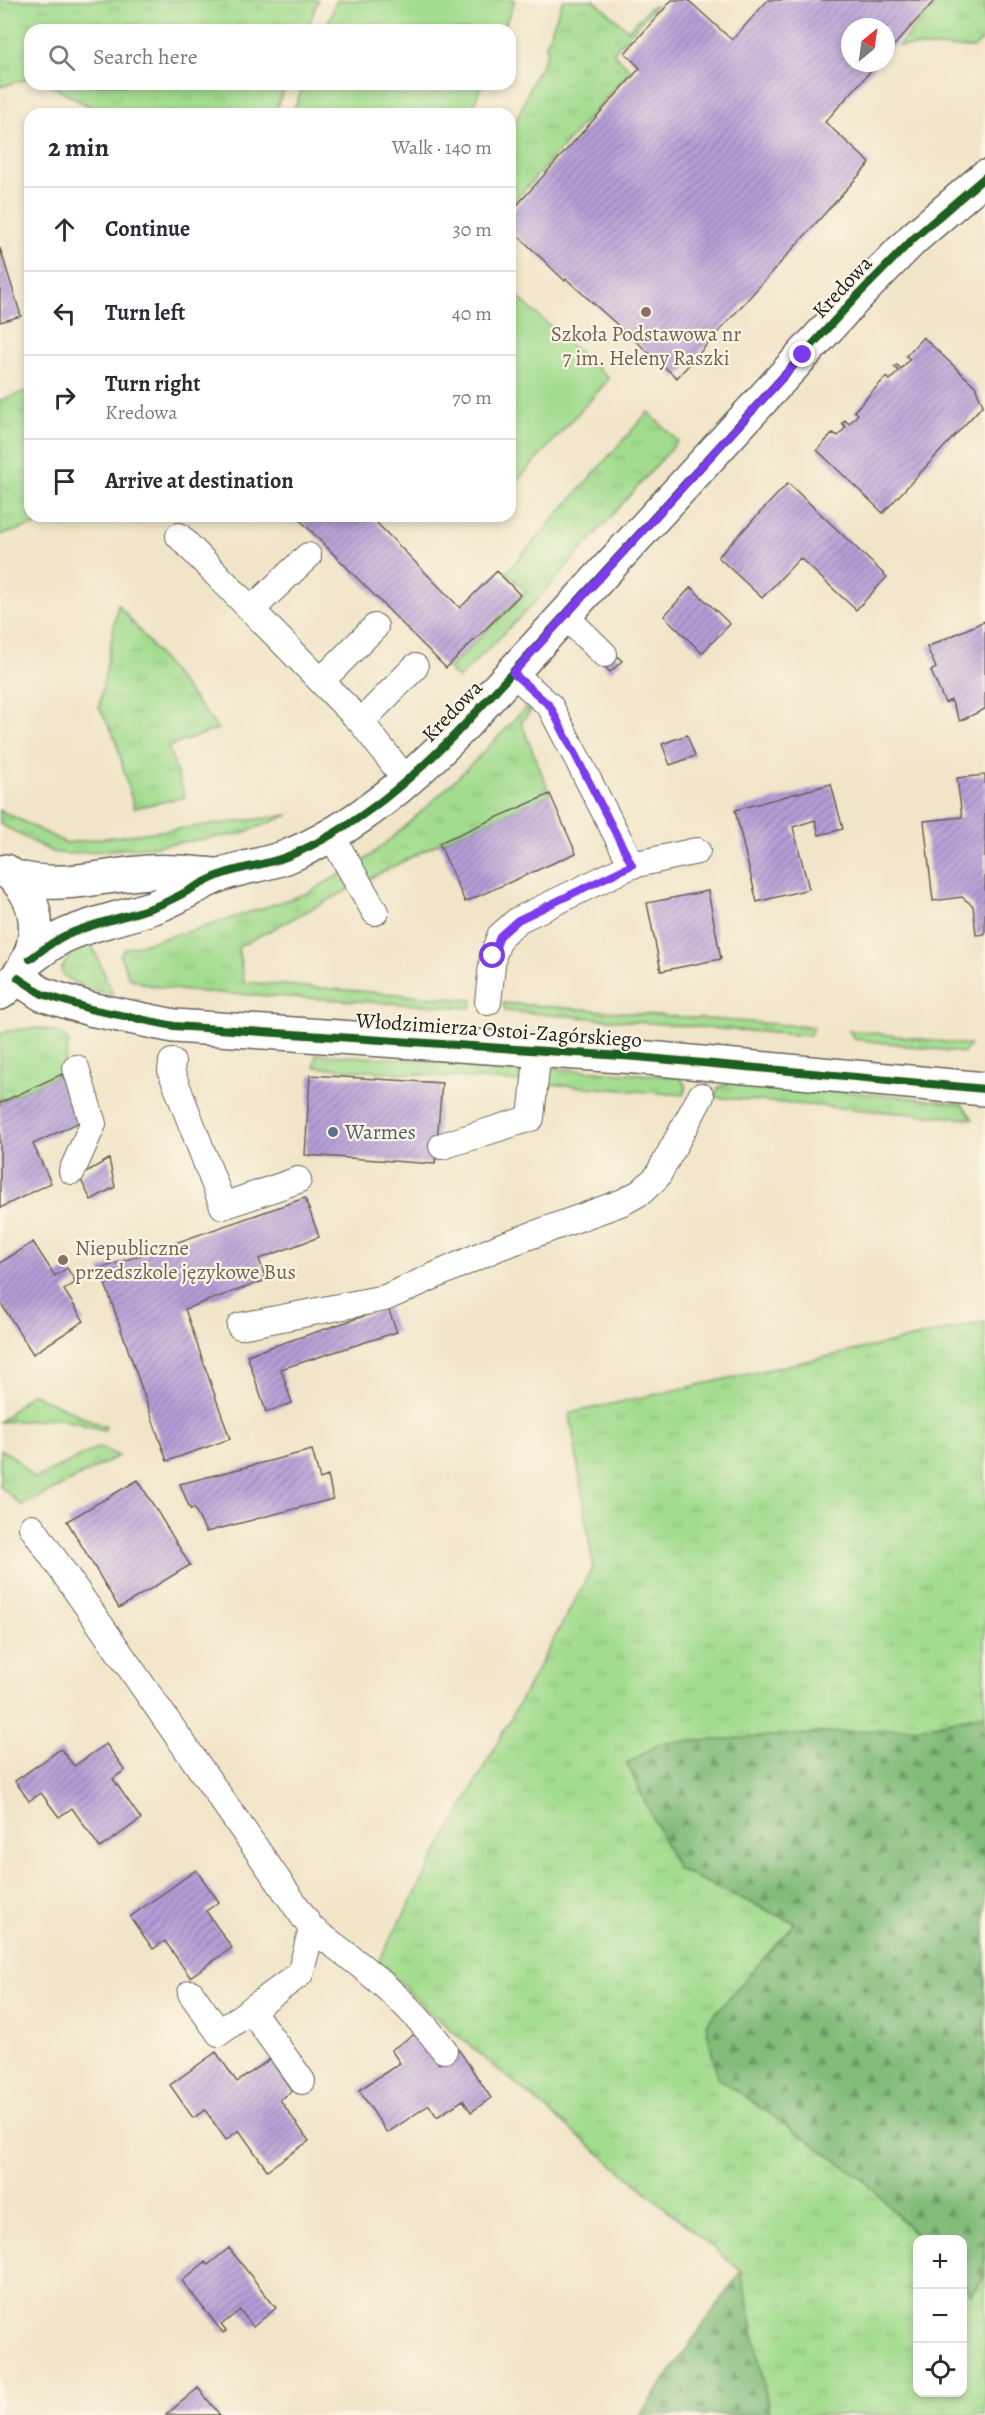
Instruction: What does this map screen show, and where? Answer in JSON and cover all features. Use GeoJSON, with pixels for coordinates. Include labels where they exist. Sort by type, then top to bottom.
{"type":"FeatureCollection","features":[{"type":"Feature","properties":{"kind":"street","name":"Kredowa"},"geometry":{"type":"LineString","coordinates":[[16,977],[61,937],[160,905],[220,875],[285,857],[331,835],[365,813],[406,780],[455,735],[513,673],[871,281],[914,238],[985,177]]}},
{"type":"Feature","properties":{"kind":"street","name":"Kredowa"},"geometry":{"type":"LineString","coordinates":[[8,872],[36,883],[87,881],[149,872],[220,875]]}},
{"type":"Feature","properties":{"kind":"street"},"geometry":{"type":"LineString","coordinates":[[8,872],[28,895],[35,916],[35,941],[16,977]]}},
{"type":"Feature","properties":{"kind":"street","name":"Włodzimierza Ostoi-Zagórskiego"},"geometry":{"type":"LineString","coordinates":[[16,977],[42,994],[90,1009],[174,1026],[538,1049],[821,1072],[985,1089]]}},
{"type":"Feature","properties":{"kind":"lane"},"geometry":{"type":"LineString","coordinates":[[179,536],[361,722],[406,780]]}},
{"type":"Feature","properties":{"kind":"lane"},"geometry":{"type":"LineString","coordinates":[[251,610],[308,556]]}},
{"type":"Feature","properties":{"kind":"lane"},"geometry":{"type":"LineString","coordinates":[[565,616],[604,654]]}},
{"type":"Feature","properties":{"kind":"lane"},"geometry":{"type":"LineString","coordinates":[[321,681],[375,627]]}},
{"type":"Feature","properties":{"kind":"lane"},"geometry":{"type":"LineString","coordinates":[[361,722],[415,667]]}},
{"type":"Feature","properties":{"kind":"lane"},"geometry":{"type":"LineString","coordinates":[[513,673],[550,706],[632,865]]}},
{"type":"Feature","properties":{"kind":"lane"},"geometry":{"type":"LineString","coordinates":[[331,835],[375,912]]}},
{"type":"Feature","properties":{"kind":"lane"},"geometry":{"type":"LineString","coordinates":[[488,1002],[493,956],[500,936],[518,920],[632,865],[696,851]]}},
{"type":"Feature","properties":{"kind":"lane"},"geometry":{"type":"LineString","coordinates":[[442,1146],[531,1118],[538,1049]]}},
{"type":"Feature","properties":{"kind":"lane"},"geometry":{"type":"LineString","coordinates":[[172,1062],[171,1071],[223,1206],[298,1180]]}},
{"type":"Feature","properties":{"kind":"lane"},"geometry":{"type":"LineString","coordinates":[[72,1171],[93,1124],[76,1068]]}},
{"type":"Feature","properties":{"kind":"lane"},"geometry":{"type":"LineString","coordinates":[[240,1326],[385,1298],[499,1247],[622,1202],[641,1192],[657,1177],[701,1096]]}},
{"type":"Feature","properties":{"kind":"lane"},"geometry":{"type":"LineString","coordinates":[[32,1527],[312,1929],[365,1967],[424,2024],[444,2050]]}},
{"type":"Feature","properties":{"kind":"lane"},"geometry":{"type":"LineString","coordinates":[[191,1994],[219,2033],[300,1974],[312,1929]]}},
{"type":"Feature","properties":{"kind":"lane"},"geometry":{"type":"LineString","coordinates":[[251,2010],[302,2081]]}},
{"type":"Feature","properties":{"kind":"green space"},"geometry":{"type":"Polygon","coordinates":[[[0,0],[318,0],[309,24],[24,24],[24,80],[0,87],[0,0]]]}},
{"type":"Feature","properties":{"kind":"green space"},"geometry":{"type":"Polygon","coordinates":[[[337,0],[515,0],[505,24],[327,24],[337,0]]]}},
{"type":"Feature","properties":{"kind":"green space"},"geometry":{"type":"Polygon","coordinates":[[[563,0],[594,0],[628,30],[650,7],[655,6],[613,53],[631,70],[516,199],[516,122],[548,49],[545,47],[563,0]]]}},
{"type":"Feature","properties":{"kind":"green space"},"geometry":{"type":"Polygon","coordinates":[[[939,0],[985,0],[985,38],[973,48],[898,46],[939,0]]]}},
{"type":"Feature","properties":{"kind":"green space"},"geometry":{"type":"Polygon","coordinates":[[[59,90],[284,90],[276,108],[92,108],[59,90]]]}},
{"type":"Feature","properties":{"kind":"green space"},"geometry":{"type":"Polygon","coordinates":[[[302,90],[480,90],[472,108],[294,108],[302,90]]]}},
{"type":"Feature","properties":{"kind":"green space"},"geometry":{"type":"Polygon","coordinates":[[[516,295],[609,379],[516,482],[516,295]]]}},
{"type":"Feature","properties":{"kind":"green space"},"geometry":{"type":"Polygon","coordinates":[[[24,392],[24,522],[46,522],[0,535],[0,400],[24,392]]]}},
{"type":"Feature","properties":{"kind":"green space"},"geometry":{"type":"Polygon","coordinates":[[[648,412],[678,441],[537,600],[458,679],[448,669],[526,591],[506,573],[648,412]]]}},
{"type":"Feature","properties":{"kind":"green space"},"geometry":{"type":"Polygon","coordinates":[[[118,604],[218,729],[168,747],[185,797],[134,808],[115,738],[99,707],[118,604]]]}},
{"type":"Feature","properties":{"kind":"green space"},"geometry":{"type":"Polygon","coordinates":[[[525,708],[531,711],[521,722],[550,794],[439,843],[367,880],[360,864],[446,789],[525,708]]]}},
{"type":"Feature","properties":{"kind":"green space"},"geometry":{"type":"Polygon","coordinates":[[[0,810],[66,843],[289,815],[240,834],[156,846],[67,854],[52,852],[0,824],[0,810]]]}},
{"type":"Feature","properties":{"kind":"green space"},"geometry":{"type":"Polygon","coordinates":[[[342,873],[350,889],[238,947],[244,982],[473,1000],[471,1008],[187,991],[148,985],[129,978],[120,955],[124,949],[204,927],[308,893],[342,873]]]}},
{"type":"Feature","properties":{"kind":"green space"},"geometry":{"type":"Polygon","coordinates":[[[90,940],[113,995],[79,985],[63,975],[61,969],[71,953],[90,940]]]}},
{"type":"Feature","properties":{"kind":"green space"},"geometry":{"type":"Polygon","coordinates":[[[503,1003],[814,1027],[809,1036],[505,1011],[503,1003]]]}},
{"type":"Feature","properties":{"kind":"green space"},"geometry":{"type":"Polygon","coordinates":[[[41,1028],[63,1034],[69,1043],[62,1073],[0,1102],[0,1033],[41,1028]]]}},
{"type":"Feature","properties":{"kind":"green space"},"geometry":{"type":"Polygon","coordinates":[[[849,1030],[970,1045],[964,1053],[854,1039],[849,1030]]]}},
{"type":"Feature","properties":{"kind":"green space"},"geometry":{"type":"Polygon","coordinates":[[[316,1054],[519,1066],[520,1082],[315,1067],[316,1054]]]}},
{"type":"Feature","properties":{"kind":"green space"},"geometry":{"type":"Polygon","coordinates":[[[550,1068],[680,1077],[686,1086],[684,1095],[548,1084],[550,1068]]]}},
{"type":"Feature","properties":{"kind":"green space"},"geometry":{"type":"Polygon","coordinates":[[[731,1082],[962,1104],[973,1119],[713,1097],[719,1087],[731,1082]]]}},
{"type":"Feature","properties":{"kind":"green space"},"geometry":{"type":"Polygon","coordinates":[[[985,1322],[985,1714],[925,1727],[677,1869],[796,1923],[706,2024],[718,2076],[864,2180],[916,2235],[913,2235],[913,2397],[967,2397],[967,2289],[972,2294],[985,2274],[985,2415],[770,2415],[741,2271],[427,2010],[378,1962],[593,1567],[570,1413],[985,1322]]]}},
{"type":"Feature","properties":{"kind":"green space"},"geometry":{"type":"Polygon","coordinates":[[[31,1393],[106,1427],[104,1430],[61,1419],[0,1422],[31,1393]]]}},
{"type":"Feature","properties":{"kind":"green space"},"geometry":{"type":"Polygon","coordinates":[[[99,1447],[119,1456],[22,1506],[0,1486],[0,1449],[15,1458],[34,1479],[99,1447]]]}},
{"type":"Feature","properties":{"kind":"green space"},"geometry":{"type":"Polygon","coordinates":[[[985,1714],[985,2274],[971,2294],[967,2290],[967,2235],[916,2235],[864,2180],[717,2077],[706,2024],[795,1923],[677,1869],[627,1764],[660,1743],[925,1727],[985,1714]]]}},
{"type":"Feature","properties":{"kind":"green space"},"geometry":{"type":"Polygon","coordinates":[[[741,2271],[770,2415],[640,2415],[741,2271]]]}},
{"type":"Feature","properties":{"kind":"building"},"geometry":{"type":"Polygon","coordinates":[[[672,0],[688,0],[732,40],[768,0],[935,0],[895,44],[895,18],[841,18],[841,72],[870,72],[825,122],[870,163],[677,378],[566,279],[565,281],[516,234],[516,206],[640,68],[625,53],[672,0]]]}},
{"type":"Feature","properties":{"kind":"building"},"geometry":{"type":"Polygon","coordinates":[[[0,248],[21,316],[0,322],[0,248]]]}},
{"type":"Feature","properties":{"kind":"building"},"geometry":{"type":"Polygon","coordinates":[[[923,337],[975,386],[983,405],[883,513],[817,450],[833,433],[838,436],[846,427],[842,423],[845,420],[849,424],[858,414],[854,411],[886,377],[890,380],[899,371],[894,367],[897,365],[901,369],[910,359],[906,356],[923,337]]]}},
{"type":"Feature","properties":{"kind":"building"},"geometry":{"type":"Polygon","coordinates":[[[788,483],[887,577],[856,610],[800,558],[762,598],[718,557],[788,483]]]}},
{"type":"Feature","properties":{"kind":"building"},"geometry":{"type":"Polygon","coordinates":[[[302,522],[376,522],[460,608],[497,571],[520,595],[446,668],[302,522]]]}},
{"type":"Feature","properties":{"kind":"building"},"geometry":{"type":"Polygon","coordinates":[[[691,587],[730,624],[702,653],[664,616],[691,587]]]}},
{"type":"Feature","properties":{"kind":"building"},"geometry":{"type":"Polygon","coordinates":[[[985,621],[985,709],[960,721],[951,700],[945,703],[931,671],[936,668],[927,647],[985,621]]]}},
{"type":"Feature","properties":{"kind":"building"},"geometry":{"type":"Polygon","coordinates":[[[611,650],[622,661],[610,672],[599,661],[611,650]]]}},
{"type":"Feature","properties":{"kind":"building"},"geometry":{"type":"Polygon","coordinates":[[[687,735],[695,756],[670,765],[662,744],[687,735]]]}},
{"type":"Feature","properties":{"kind":"building"},"geometry":{"type":"Polygon","coordinates":[[[985,775],[985,934],[976,935],[973,906],[962,897],[933,901],[924,821],[962,817],[957,778],[985,775]]]}},
{"type":"Feature","properties":{"kind":"building"},"geometry":{"type":"Polygon","coordinates":[[[831,784],[843,829],[819,835],[815,820],[793,827],[809,889],[757,902],[735,810],[831,784]]]}},
{"type":"Feature","properties":{"kind":"building"},"geometry":{"type":"Polygon","coordinates":[[[550,794],[576,853],[465,902],[439,843],[550,794]]]}},
{"type":"Feature","properties":{"kind":"building"},"geometry":{"type":"Polygon","coordinates":[[[708,891],[721,959],[661,971],[647,903],[708,891]]]}},
{"type":"Feature","properties":{"kind":"building"},"geometry":{"type":"Polygon","coordinates":[[[62,1074],[84,1120],[33,1144],[51,1183],[0,1208],[0,1103],[62,1074]]]}},
{"type":"Feature","properties":{"kind":"building"},"geometry":{"type":"Polygon","coordinates":[[[310,1075],[442,1083],[435,1164],[305,1155],[310,1075]]]}},
{"type":"Feature","properties":{"kind":"building"},"geometry":{"type":"Polygon","coordinates":[[[109,1159],[115,1187],[91,1200],[79,1176],[109,1159]]]}},
{"type":"Feature","properties":{"kind":"building"},"geometry":{"type":"Polygon","coordinates":[[[305,1198],[319,1237],[259,1259],[266,1280],[185,1309],[230,1439],[167,1461],[100,1269],[305,1198]]]}},
{"type":"Feature","properties":{"kind":"building"},"geometry":{"type":"Polygon","coordinates":[[[33,1242],[55,1276],[67,1268],[76,1282],[64,1290],[84,1321],[33,1354],[0,1302],[0,1263],[33,1242]]]}},
{"type":"Feature","properties":{"kind":"building"},"geometry":{"type":"Polygon","coordinates":[[[388,1308],[397,1332],[281,1369],[292,1403],[266,1412],[247,1355],[388,1308]]]}},
{"type":"Feature","properties":{"kind":"building"},"geometry":{"type":"Polygon","coordinates":[[[312,1450],[320,1479],[328,1476],[333,1499],[206,1532],[194,1508],[190,1509],[180,1484],[312,1450]]]}},
{"type":"Feature","properties":{"kind":"building"},"geometry":{"type":"Polygon","coordinates":[[[138,1480],[190,1565],[119,1608],[67,1521],[138,1480]]]}},
{"type":"Feature","properties":{"kind":"building"},"geometry":{"type":"Polygon","coordinates":[[[106,1744],[125,1770],[113,1779],[141,1819],[100,1848],[72,1808],[59,1817],[41,1793],[29,1801],[15,1781],[61,1749],[74,1766],[106,1744]]]}},
{"type":"Feature","properties":{"kind":"building"},"geometry":{"type":"Polygon","coordinates":[[[196,1870],[219,1902],[206,1911],[232,1948],[190,1977],[165,1941],[153,1949],[130,1917],[196,1870]]]}},
{"type":"Feature","properties":{"kind":"building"},"geometry":{"type":"Polygon","coordinates":[[[418,2032],[439,2064],[459,2050],[491,2098],[471,2112],[463,2100],[437,2117],[429,2105],[387,2133],[359,2090],[400,2063],[391,2050],[418,2032]]]}},
{"type":"Feature","properties":{"kind":"building"},"geometry":{"type":"Polygon","coordinates":[[[216,2052],[237,2082],[270,2059],[292,2091],[280,2100],[309,2141],[267,2170],[239,2130],[226,2140],[205,2110],[193,2118],[170,2085],[216,2052]]]}},
{"type":"Feature","properties":{"kind":"building"},"geometry":{"type":"Polygon","coordinates":[[[229,2248],[276,2308],[253,2327],[240,2310],[221,2325],[226,2331],[223,2333],[182,2281],[205,2262],[208,2265],[229,2248]]]}},
{"type":"Feature","properties":{"kind":"building"},"geometry":{"type":"Polygon","coordinates":[[[198,2388],[220,2415],[166,2415],[198,2388]]]}},
{"type":"Feature","properties":{"kind":"cycle path"},"geometry":{"type":"LineString","coordinates":[[30,959],[55,941],[75,931],[159,905],[220,875],[278,860],[312,845],[361,816],[406,781],[467,722],[857,296],[914,238],[985,177]]}},
{"type":"Feature","properties":{"kind":"cycle path"},"geometry":{"type":"LineString","coordinates":[[18,978],[42,994],[90,1009],[174,1026],[637,1057],[985,1089]]}},
{"type":"Feature","properties":{"kind":"place","name":"Szkoła Podstawowa nr 7 im. Heleny Raszki"},"geometry":{"type":"Point","coordinates":[646,312]}},
{"type":"Feature","properties":{"kind":"place","name":"Warmes"},"geometry":{"type":"Point","coordinates":[333,1132]}},
{"type":"Feature","properties":{"kind":"place","name":"Niepubliczne przedszkole językowe Bus"},"geometry":{"type":"Point","coordinates":[63,1260]}},
{"type":"Feature","properties":{"kind":"route"},"geometry":{"type":"LineString","coordinates":[[493,956],[500,936],[518,920],[632,865],[550,706],[513,673],[803,355]]}}]}
